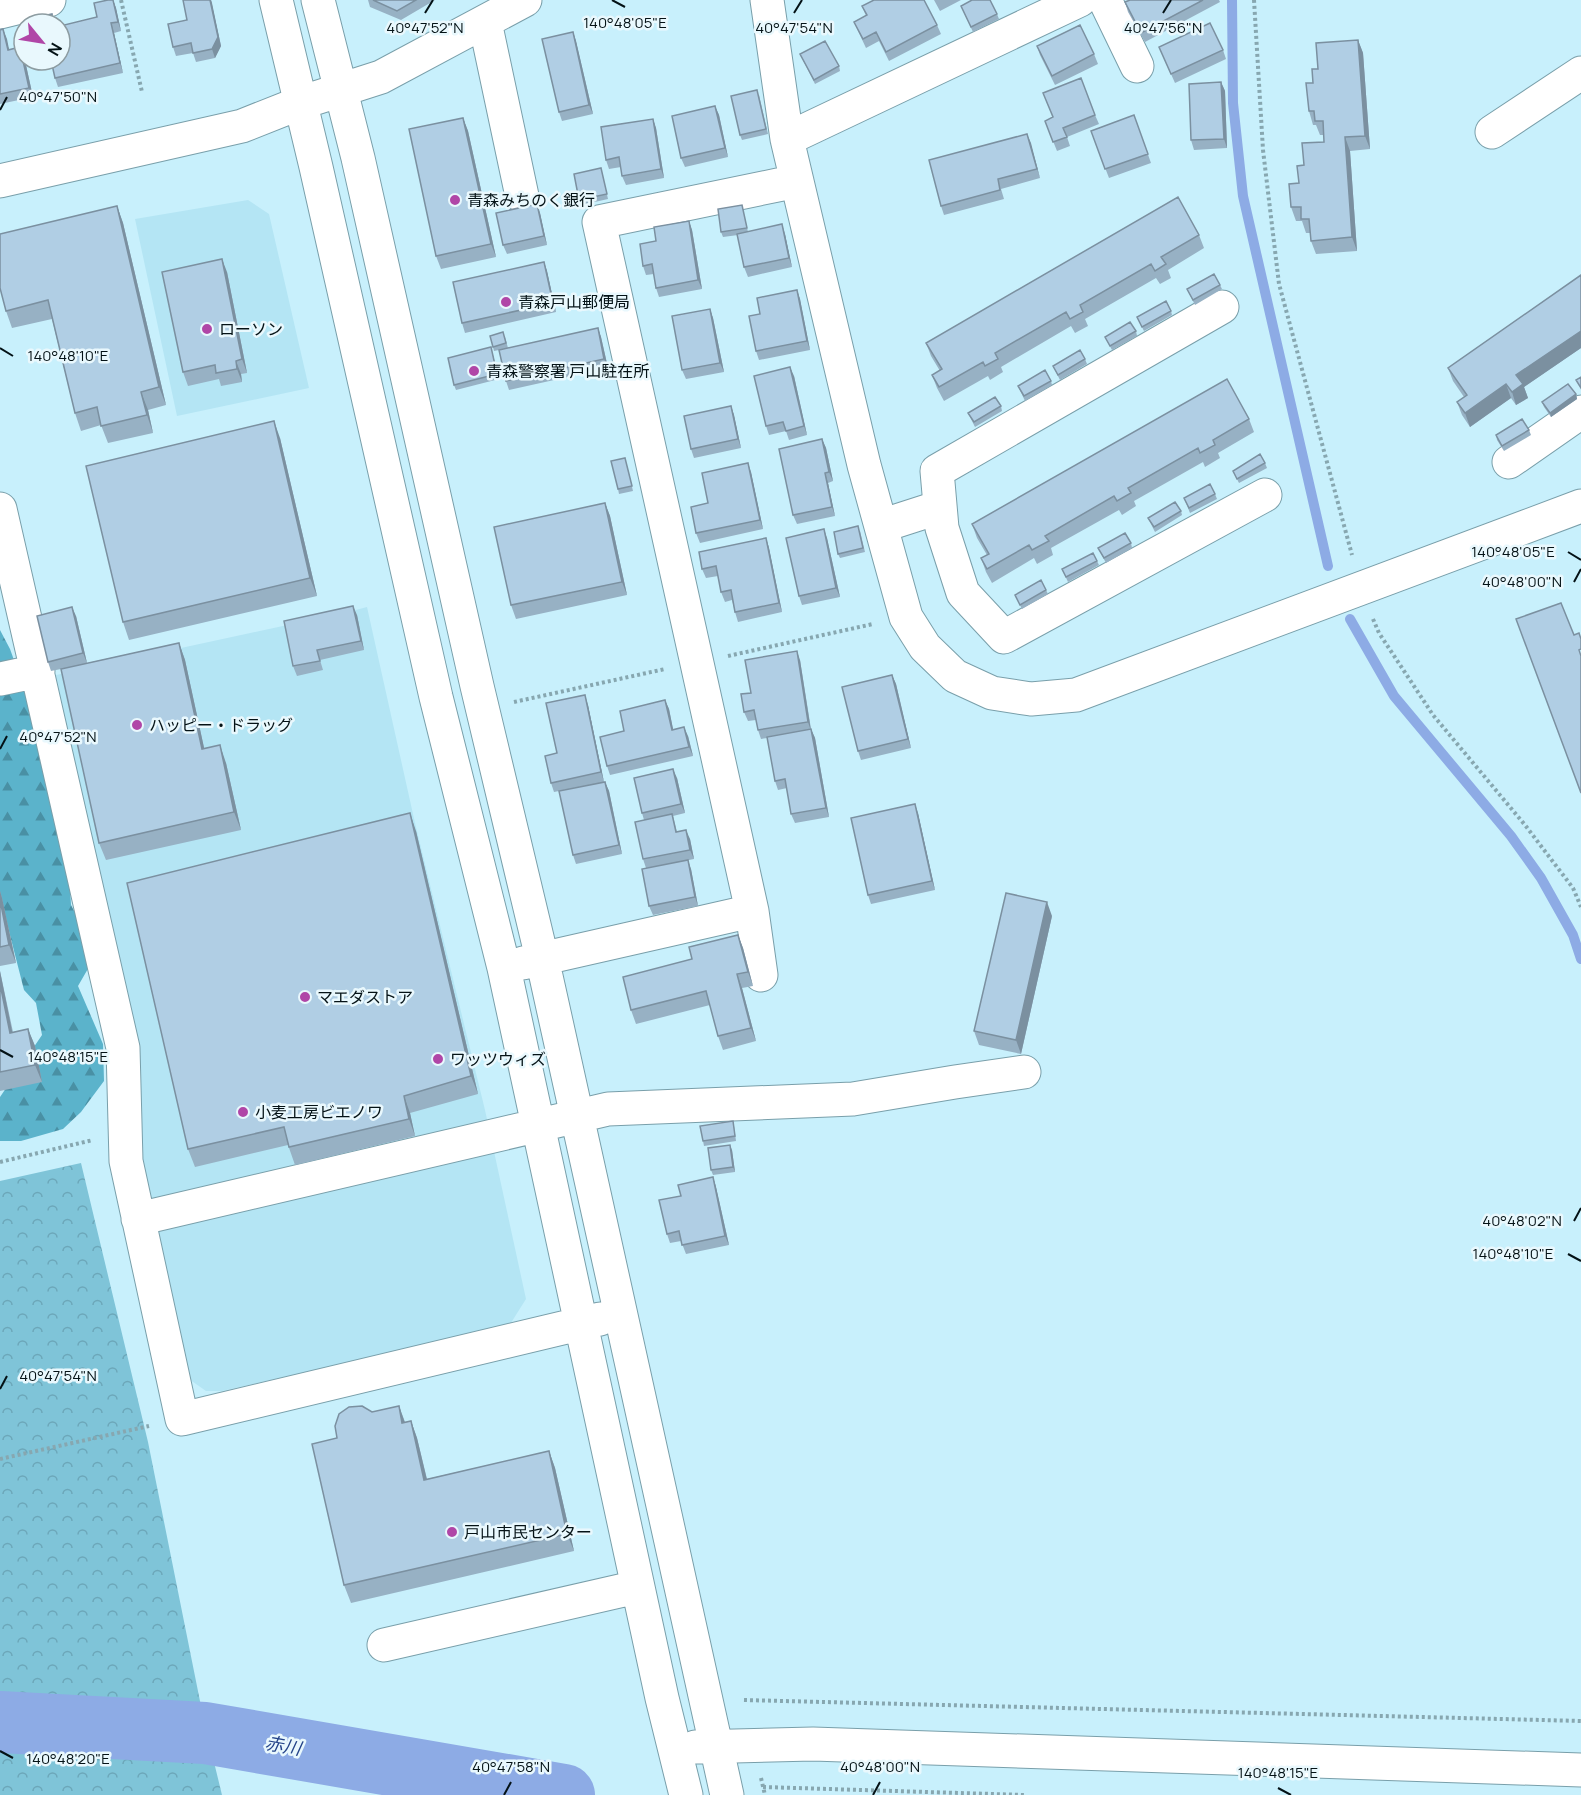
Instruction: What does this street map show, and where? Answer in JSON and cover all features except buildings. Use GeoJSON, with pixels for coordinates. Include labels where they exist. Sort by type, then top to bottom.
{"type":"FeatureCollection","features":[{"type":"Feature","properties":{"kind":"street"},"geometry":{"type":"LineString","coordinates":[[0,12],[49,0]]}},
{"type":"Feature","properties":{"kind":"street"},"geometry":{"type":"LineString","coordinates":[[276,0],[436,697],[504,968],[637,1587],[685,1788]]}},
{"type":"Feature","properties":{"kind":"street"},"geometry":{"type":"LineString","coordinates":[[318,0],[358,158],[477,686],[542,958],[727,1793]]}},
{"type":"Feature","properties":{"kind":"street"},"geometry":{"type":"LineString","coordinates":[[0,181],[242,126],[381,77],[525,0]]}},
{"type":"Feature","properties":{"kind":"street"},"geometry":{"type":"LineString","coordinates":[[767,0],[787,139],[864,465],[906,616],[925,648],[955,676],[992,693],[1031,699],[1076,695],[1581,506]]}},
{"type":"Feature","properties":{"kind":"street"},"geometry":{"type":"LineString","coordinates":[[787,139],[1080,0]]}},
{"type":"Feature","properties":{"kind":"street"},"geometry":{"type":"LineString","coordinates":[[1105,0],[1137,66]]}},
{"type":"Feature","properties":{"kind":"street"},"geometry":{"type":"LineString","coordinates":[[485,22],[522,196]]}},
{"type":"Feature","properties":{"kind":"street"},"geometry":{"type":"LineString","coordinates":[[1492,132],[1581,74]]}},
{"type":"Feature","properties":{"kind":"street"},"geometry":{"type":"LineString","coordinates":[[761,975],[752,911],[599,222],[797,181]]}},
{"type":"Feature","properties":{"kind":"street"},"geometry":{"type":"LineString","coordinates":[[1222,307],[937,471],[942,528],[963,592],[1004,637],[1266,495]]}},
{"type":"Feature","properties":{"kind":"street"},"geometry":{"type":"LineString","coordinates":[[1509,462],[1581,412]]}},
{"type":"Feature","properties":{"kind":"street"},"geometry":{"type":"LineString","coordinates":[[881,526],[940,507]]}},
{"type":"Feature","properties":{"kind":"street"},"geometry":{"type":"LineString","coordinates":[[0,509],[123,1048],[126,1161],[182,1419],[622,1313]]}},
{"type":"Feature","properties":{"kind":"street"},"geometry":{"type":"LineString","coordinates":[[0,680],[38,671]]}},
{"type":"Feature","properties":{"kind":"street"},"geometry":{"type":"LineString","coordinates":[[504,968],[752,911]]}},
{"type":"Feature","properties":{"kind":"street"},"geometry":{"type":"LineString","coordinates":[[138,1219],[608,1109],[853,1099],[1024,1072]]}},
{"type":"Feature","properties":{"kind":"street"},"geometry":{"type":"LineString","coordinates":[[384,1645],[637,1587]]}},
{"type":"Feature","properties":{"kind":"street"},"geometry":{"type":"LineString","coordinates":[[674,1748],[813,1744],[1581,1770]]}},
{"type":"Feature","properties":{"kind":"path"},"geometry":{"type":"LineString","coordinates":[[121,0],[142,92]]}},
{"type":"Feature","properties":{"kind":"path"},"geometry":{"type":"LineString","coordinates":[[1254,0],[1263,150],[1280,284],[1361,588],[1379,633],[1433,715],[1525,825],[1573,888],[1581,907]]}},
{"type":"Feature","properties":{"kind":"path"},"geometry":{"type":"LineString","coordinates":[[0,1162],[126,1132]]}},
{"type":"Feature","properties":{"kind":"path"},"geometry":{"type":"LineString","coordinates":[[0,1459],[182,1419]]}},
{"type":"Feature","properties":{"kind":"path"},"geometry":{"type":"LineString","coordinates":[[744,1700],[1581,1721]]}},
{"type":"Feature","properties":{"kind":"path"},"geometry":{"type":"LineString","coordinates":[[763,1787],[1025,1795]]}},
{"type":"Feature","properties":{"kind":"shaded area"},"geometry":{"type":"Polygon","coordinates":[[[248,200],[269,214],[309,388],[177,416],[135,219],[248,200]]]}},
{"type":"Feature","properties":{"kind":"shaded area"},"geometry":{"type":"Polygon","coordinates":[[[367,607],[415,823],[485,1110],[526,1299],[509,1326],[222,1391],[206,1391],[186,1377],[144,1186],[47,677],[367,607]]]}},
{"type":"Feature","properties":{"kind":"green space"},"geometry":{"type":"Polygon","coordinates":[[[0,630],[10,649],[33,713],[69,873],[71,905],[86,934],[89,967],[78,986],[103,1044],[104,1081],[81,1112],[63,1129],[21,1141],[0,1141],[0,1097],[42,1035],[36,1003],[24,990],[0,896],[0,630]]]}},
{"type":"Feature","properties":{"kind":"green space"},"geometry":{"type":"Polygon","coordinates":[[[81,1163],[148,1442],[204,1721],[222,1795],[0,1795],[0,1181],[81,1163]]]}},
{"type":"Feature","properties":{"kind":"waterway"},"geometry":{"type":"LineString","coordinates":[[1232,0],[1233,103],[1243,196],[1328,566]]}},
{"type":"Feature","properties":{"kind":"waterway"},"geometry":{"type":"LineString","coordinates":[[1350,619],[1394,696],[1511,836],[1541,878],[1573,935],[1581,959]]}},
{"type":"Feature","properties":{"kind":"waterway","name":"赤川"},"geometry":{"type":"LineString","coordinates":[[0,1722],[205,1733],[564,1795]]}},
{"type":"Feature","properties":{"kind":"place","name":"青森みちのく銀行"},"geometry":{"type":"Point","coordinates":[455,200]}},
{"type":"Feature","properties":{"kind":"place","name":"青森戸山郵便局"},"geometry":{"type":"Point","coordinates":[506,302]}},
{"type":"Feature","properties":{"kind":"place","name":"ローソン"},"geometry":{"type":"Point","coordinates":[207,329]}},
{"type":"Feature","properties":{"kind":"place","name":"青森警察署 戸山駐在所"},"geometry":{"type":"Point","coordinates":[474,371]}},
{"type":"Feature","properties":{"kind":"place","name":"ハッピー・ドラッグ"},"geometry":{"type":"Point","coordinates":[137,725]}},
{"type":"Feature","properties":{"kind":"place","name":"マエダストア"},"geometry":{"type":"Point","coordinates":[305,997]}},
{"type":"Feature","properties":{"kind":"place","name":"ワッツウィズ"},"geometry":{"type":"Point","coordinates":[438,1059]}},
{"type":"Feature","properties":{"kind":"place","name":"小麦工房ビエノワ"},"geometry":{"type":"Point","coordinates":[243,1112]}},
{"type":"Feature","properties":{"kind":"place","name":"戸山市民センター"},"geometry":{"type":"Point","coordinates":[452,1532]}}]}
